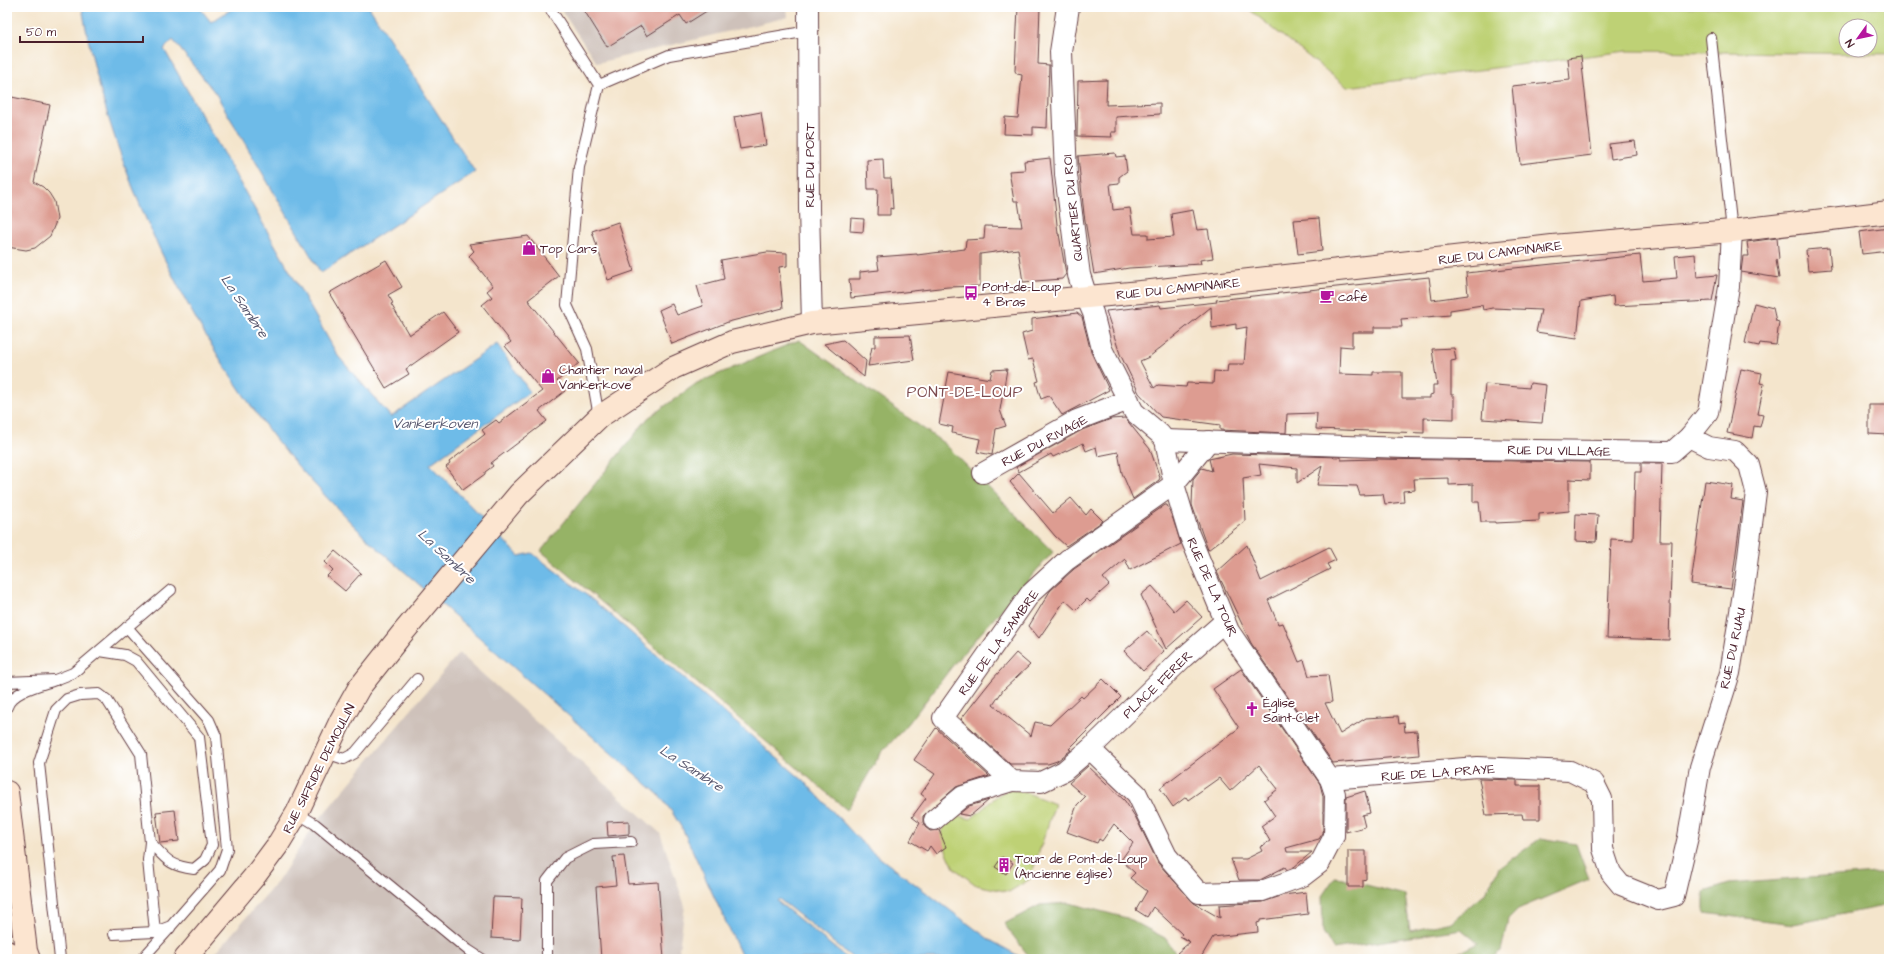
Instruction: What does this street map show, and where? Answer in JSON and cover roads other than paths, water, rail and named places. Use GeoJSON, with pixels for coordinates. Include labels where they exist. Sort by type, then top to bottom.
{"type":"FeatureCollection","features":[{"type":"Feature","properties":{"kind":"main road","name":"RUE DU CAMPINAIRE"},"geometry":{"type":"LineString","coordinates":[[519,494],[599,417],[673,368],[725,345],[812,323],[1310,274],[1552,246],[1732,231],[1889,212]]}},
{"type":"Feature","properties":{"kind":"main road","name":"RUE SIFRIDE DEMOULIN"},"geometry":{"type":"LineString","coordinates":[[185,959],[254,877],[277,846],[297,813],[359,688],[418,613],[519,494]]}},
{"type":"Feature","properties":{"kind":"main road"},"geometry":{"type":"LineString","coordinates":[[7,792],[26,951],[29,959]]}},
{"type":"Feature","properties":{"kind":"main road"},"geometry":{"type":"LineString","coordinates":[[7,952],[10,959]]}},
{"type":"Feature","properties":{"kind":"street","name":"RUE DU PORT"},"geometry":{"type":"LineString","coordinates":[[808,7],[809,209],[812,323]]}},
{"type":"Feature","properties":{"kind":"street","name":"QUARTIER DU ROI"},"geometry":{"type":"LineString","coordinates":[[1068,7],[1061,52],[1066,175],[1079,275],[1093,314],[1102,349],[1134,412],[1165,440]]}},
{"type":"Feature","properties":{"kind":"street","name":"RUE DU VILLAGE"},"geometry":{"type":"LineString","coordinates":[[1165,440],[1405,448],[1672,452],[1689,437],[1708,413],[1729,287],[1732,231]]}},
{"type":"Feature","properties":{"kind":"street","name":"RUE DU RIVAGE"},"geometry":{"type":"LineString","coordinates":[[983,473],[1077,420],[1129,400]]}},
{"type":"Feature","properties":{"kind":"street","name":"RUE DU RUAU"},"geometry":{"type":"LineString","coordinates":[[1674,896],[1688,837],[1700,767],[1730,673],[1745,581],[1756,492],[1749,465],[1735,451],[1709,447],[1689,437]]}},
{"type":"Feature","properties":{"kind":"street","name":"RUE DE LA TOUR"},"geometry":{"type":"LineString","coordinates":[[1090,750],[1136,794],[1167,856],[1199,893],[1262,891],[1304,876],[1320,864],[1334,836],[1335,794],[1330,778],[1229,631],[1189,534],[1174,484],[1165,440]]}},
{"type":"Feature","properties":{"kind":"street","name":"RUE DE LA SAMBRE"},"geometry":{"type":"LineString","coordinates":[[1012,781],[943,718],[1030,594],[1067,560],[1174,484],[1208,441]]}},
{"type":"Feature","properties":{"kind":"street","name":"PLACE FERER"},"geometry":{"type":"LineString","coordinates":[[1090,750],[1183,658],[1225,621]]}},
{"type":"Feature","properties":{"kind":"street"},"geometry":{"type":"LineString","coordinates":[[934,820],[963,796],[1012,781],[1041,782],[1064,771],[1090,750]]}},
{"type":"Feature","properties":{"kind":"street","name":"RUE DE LA PRAYE"},"geometry":{"type":"LineString","coordinates":[[1330,778],[1477,767],[1570,771],[1594,783],[1602,799],[1603,849],[1611,873],[1621,885],[1658,900],[1674,896]]}},
{"type":"Feature","properties":{"kind":"lane"},"geometry":{"type":"LineString","coordinates":[[549,7],[599,85],[579,167],[567,305],[587,349],[599,417]]}},
{"type":"Feature","properties":{"kind":"lane"},"geometry":{"type":"LineString","coordinates":[[599,85],[669,55],[809,31]]}},
{"type":"Feature","properties":{"kind":"lane"},"geometry":{"type":"LineString","coordinates":[[1711,38],[1732,231]]}},
{"type":"Feature","properties":{"kind":"lane"},"geometry":{"type":"LineString","coordinates":[[7,708],[8,703],[28,688],[73,673],[100,652],[126,627],[171,590]]}},
{"type":"Feature","properties":{"kind":"lane"},"geometry":{"type":"LineString","coordinates":[[126,627],[209,720],[216,736],[227,849],[220,870],[142,959]]}},
{"type":"Feature","properties":{"kind":"lane"},"geometry":{"type":"LineString","coordinates":[[100,652],[125,655],[136,660],[199,737],[212,844],[205,860],[194,869],[177,867],[163,856],[150,842]]}},
{"type":"Feature","properties":{"kind":"lane"},"geometry":{"type":"LineString","coordinates":[[326,753],[344,759],[355,753],[417,679]]}},
{"type":"Feature","properties":{"kind":"lane"},"geometry":{"type":"LineString","coordinates":[[7,682],[55,680]]}},
{"type":"Feature","properties":{"kind":"lane"},"geometry":{"type":"LineString","coordinates":[[60,959],[39,764],[56,710],[67,699],[80,695],[99,694],[108,700],[141,754],[150,842],[148,860],[155,932]]}},
{"type":"Feature","properties":{"kind":"lane"},"geometry":{"type":"LineString","coordinates":[[297,813],[315,824],[468,950],[482,959]]}},
{"type":"Feature","properties":{"kind":"lane"},"geometry":{"type":"LineString","coordinates":[[547,959],[547,881],[565,858],[594,844],[631,842]]}},
{"type":"Feature","properties":{"kind":"lane"},"geometry":{"type":"LineString","coordinates":[[114,934],[155,932],[171,926]]}},
{"type":"Feature","properties":{"kind":"water"},"geometry":{"type":"Polygon","coordinates":[[[82,7],[199,7],[211,22],[235,7],[369,7],[475,172],[321,273],[216,94],[173,40],[164,49],[338,356],[391,417],[497,344],[530,392],[430,464],[519,556],[532,553],[594,601],[805,782],[868,849],[990,940],[1024,959],[854,959],[779,899],[777,901],[848,959],[743,959],[683,830],[659,795],[366,538],[320,491],[287,454],[242,392],[209,342],[180,289],[153,235],[130,180],[110,123],[94,66],[82,7]]]}},
{"type":"Feature","properties":{"kind":"place","name":"Top Cars"},"geometry":{"type":"Point","coordinates":[529,248]}},
{"type":"Feature","properties":{"kind":"place","name":"Pont-de-Loup 4 Bras"},"geometry":{"type":"Point","coordinates":[971,293]}},
{"type":"Feature","properties":{"kind":"place","name":"café"},"geometry":{"type":"Point","coordinates":[1327,296]}},
{"type":"Feature","properties":{"kind":"place","name":"Chantier naval Vankerkove"},"geometry":{"type":"Point","coordinates":[548,376]}},
{"type":"Feature","properties":{"kind":"place","name":"Église Saint-Clet"},"geometry":{"type":"Point","coordinates":[1252,709]}},
{"type":"Feature","properties":{"kind":"place","name":"Tour de Pont-de-Loup (Ancienne église)"},"geometry":{"type":"Point","coordinates":[1004,865]}},
{"type":"Feature","properties":{"kind":"district","name":"PONT-DE-LOUP"},"geometry":{"type":"Point","coordinates":[965,392]}},
{"type":"Feature","properties":{"kind":"water label","name":"La Sambre"},"geometry":{"type":"Point","coordinates":[245,306]}},
{"type":"Feature","properties":{"kind":"water label","name":"Vankerkoven"},"geometry":{"type":"Point","coordinates":[435,423]}},
{"type":"Feature","properties":{"kind":"water label","name":"La Sambre"},"geometry":{"type":"Point","coordinates":[447,556]}},
{"type":"Feature","properties":{"kind":"water label","name":"La Sambre"},"geometry":{"type":"Point","coordinates":[692,768]}}]}
